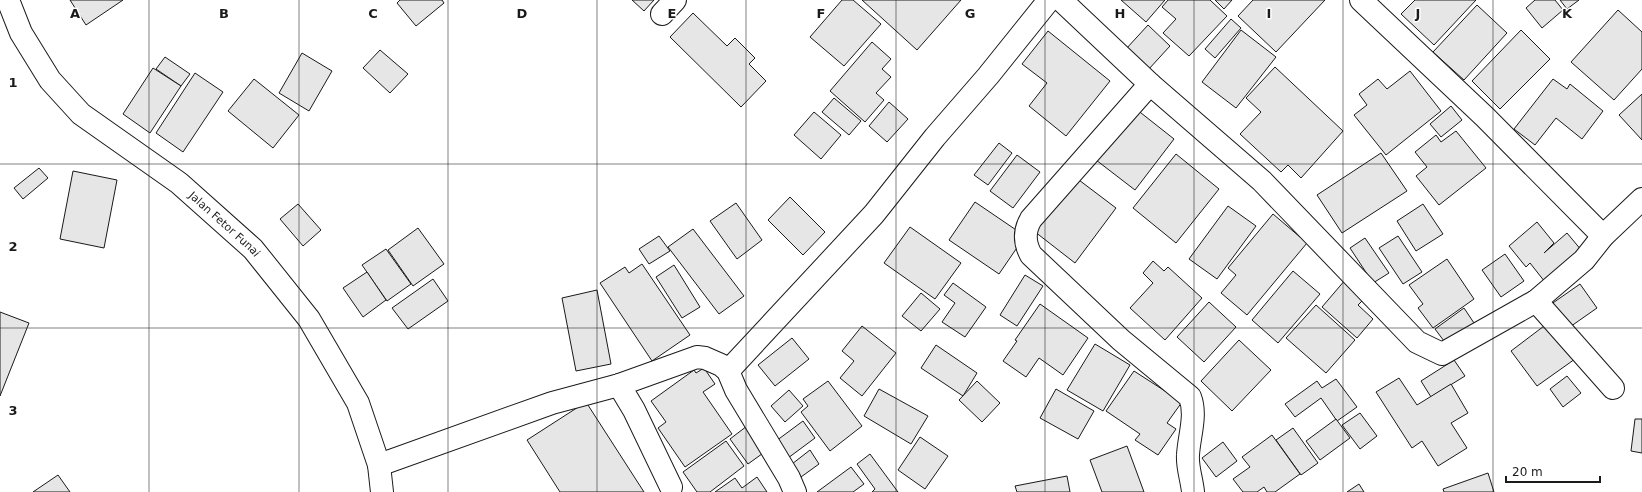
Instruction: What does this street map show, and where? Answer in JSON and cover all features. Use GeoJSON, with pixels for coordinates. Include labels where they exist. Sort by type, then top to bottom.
{"type":"FeatureCollection","features":[{"type":"Feature","properties":{"kind":"street","name":"Jalan Fetor Funai"},"geometry":{"type":"LineString","coordinates":[[8,0],[21,32],[50,80],[81,114],[179,183],[253,249],[309,319],[358,403],[379,465],[382,492]]}},
{"type":"Feature","properties":{"kind":"street"},"geometry":{"type":"LineString","coordinates":[[728,371],[874,214],[935,137],[988,76],[1050,0]]}},
{"type":"Feature","properties":{"kind":"street"},"geometry":{"type":"LineString","coordinates":[[1060,0],[1150,84],[1262,181],[1417,342],[1442,354],[1536,301],[1584,260],[1603,236],[1642,199]]}},
{"type":"Feature","properties":{"kind":"street"},"geometry":{"type":"LineString","coordinates":[[1361,0],[1484,117],[1603,236]]}},
{"type":"Feature","properties":{"kind":"street"},"geometry":{"type":"LineString","coordinates":[[1150,84],[1031,219],[1027,226],[1025,237],[1027,247],[1031,255],[1121,340],[1190,396],[1192,402],[1192,423],[1187,457],[1193,492]]}},
{"type":"Feature","properties":{"kind":"street"},"geometry":{"type":"LineString","coordinates":[[1536,301],[1613,388]]}},
{"type":"Feature","properties":{"kind":"street"},"geometry":{"type":"LineString","coordinates":[[379,465],[552,403],[619,385],[697,356],[706,358],[721,365],[728,371],[736,390],[789,478],[795,492]]}},
{"type":"Feature","properties":{"kind":"street"},"geometry":{"type":"LineString","coordinates":[[619,385],[634,410],[671,487]]}},
{"type":"Feature","properties":{"kind":"building"},"geometry":{"type":"Polygon","coordinates":[[[70,0],[123,0],[86,25],[70,0]]]}},
{"type":"Feature","properties":{"kind":"building"},"geometry":{"type":"Polygon","coordinates":[[[400,0],[442,0],[444,3],[416,26],[397,3],[400,0]]]}},
{"type":"Feature","properties":{"kind":"building"},"geometry":{"type":"Polygon","coordinates":[[[632,0],[654,0],[644,11],[632,0]]]}},
{"type":"Feature","properties":{"kind":"building"},"geometry":{"type":"Polygon","coordinates":[[[842,0],[853,0],[881,24],[844,66],[810,37],[842,0]]]}},
{"type":"Feature","properties":{"kind":"building"},"geometry":{"type":"Polygon","coordinates":[[[862,0],[961,0],[917,50],[862,0]]]}},
{"type":"Feature","properties":{"kind":"building"},"geometry":{"type":"Polygon","coordinates":[[[1121,0],[1165,0],[1146,22],[1121,0]]]}},
{"type":"Feature","properties":{"kind":"building"},"geometry":{"type":"Polygon","coordinates":[[[1168,0],[1210,0],[1227,16],[1189,56],[1163,33],[1176,19],[1162,7],[1168,0]]]}},
{"type":"Feature","properties":{"kind":"building"},"geometry":{"type":"Polygon","coordinates":[[[1215,0],[1232,0],[1224,9],[1215,0]]]}},
{"type":"Feature","properties":{"kind":"building"},"geometry":{"type":"Polygon","coordinates":[[[1253,0],[1325,0],[1276,52],[1238,16],[1253,0]]]}},
{"type":"Feature","properties":{"kind":"building"},"geometry":{"type":"Polygon","coordinates":[[[1415,0],[1476,0],[1434,45],[1401,14],[1415,0]]]}},
{"type":"Feature","properties":{"kind":"building"},"geometry":{"type":"Polygon","coordinates":[[[1535,0],[1555,0],[1563,10],[1542,28],[1526,8],[1535,0]]]}},
{"type":"Feature","properties":{"kind":"building"},"geometry":{"type":"Polygon","coordinates":[[[1560,0],[1579,0],[1567,9],[1560,0]]]}},
{"type":"Feature","properties":{"kind":"building"},"geometry":{"type":"Polygon","coordinates":[[[1477,5],[1507,33],[1464,80],[1433,52],[1477,5]]]}},
{"type":"Feature","properties":{"kind":"building"},"geometry":{"type":"Polygon","coordinates":[[[1618,10],[1642,32],[1642,69],[1614,100],[1571,62],[1618,10]]]}},
{"type":"Feature","properties":{"kind":"building"},"geometry":{"type":"Polygon","coordinates":[[[693,13],[727,46],[735,38],[755,58],[749,64],[766,81],[741,107],[670,37],[693,13]]]}},
{"type":"Feature","properties":{"kind":"building"},"geometry":{"type":"Polygon","coordinates":[[[1231,19],[1241,28],[1215,58],[1205,49],[1231,19]]]}},
{"type":"Feature","properties":{"kind":"building"},"geometry":{"type":"Polygon","coordinates":[[[1148,25],[1170,46],[1148,70],[1126,49],[1148,25]]]}},
{"type":"Feature","properties":{"kind":"building"},"geometry":{"type":"Polygon","coordinates":[[[1241,30],[1276,57],[1236,108],[1202,82],[1241,30]]]}},
{"type":"Feature","properties":{"kind":"building"},"geometry":{"type":"Polygon","coordinates":[[[1521,30],[1550,59],[1500,109],[1472,81],[1521,30]]]}},
{"type":"Feature","properties":{"kind":"building"},"geometry":{"type":"Polygon","coordinates":[[[1048,31],[1110,81],[1066,136],[1029,106],[1047,83],[1022,64],[1048,31]]]}},
{"type":"Feature","properties":{"kind":"building"},"geometry":{"type":"Polygon","coordinates":[[[872,42],[891,59],[882,69],[891,77],[876,93],[884,100],[865,122],[830,91],[872,42]]]}},
{"type":"Feature","properties":{"kind":"building"},"geometry":{"type":"Polygon","coordinates":[[[380,50],[408,74],[390,93],[363,68],[380,50]]]}},
{"type":"Feature","properties":{"kind":"building"},"geometry":{"type":"Polygon","coordinates":[[[302,53],[332,71],[309,111],[279,93],[302,53]]]}},
{"type":"Feature","properties":{"kind":"building"},"geometry":{"type":"Polygon","coordinates":[[[165,57],[190,74],[181,86],[156,69],[165,57]]]}},
{"type":"Feature","properties":{"kind":"building"},"geometry":{"type":"Polygon","coordinates":[[[1275,67],[1343,131],[1301,178],[1288,165],[1281,172],[1240,134],[1261,112],[1246,98],[1275,67]]]}},
{"type":"Feature","properties":{"kind":"building"},"geometry":{"type":"Polygon","coordinates":[[[153,68],[181,86],[150,133],[123,114],[153,68]]]}},
{"type":"Feature","properties":{"kind":"building"},"geometry":{"type":"Polygon","coordinates":[[[1410,71],[1441,111],[1386,155],[1354,115],[1367,105],[1359,94],[1378,79],[1387,89],[1410,71]]]}},
{"type":"Feature","properties":{"kind":"building"},"geometry":{"type":"Polygon","coordinates":[[[195,73],[223,92],[183,152],[156,133],[195,73]]]}},
{"type":"Feature","properties":{"kind":"building"},"geometry":{"type":"Polygon","coordinates":[[[254,79],[299,115],[273,148],[228,111],[254,79]]]}},
{"type":"Feature","properties":{"kind":"building"},"geometry":{"type":"Polygon","coordinates":[[[1553,79],[1567,89],[1570,84],[1603,111],[1582,139],[1556,118],[1535,145],[1514,129],[1553,79]]]}},
{"type":"Feature","properties":{"kind":"building"},"geometry":{"type":"Polygon","coordinates":[[[1642,94],[1642,140],[1619,115],[1642,94]]]}},
{"type":"Feature","properties":{"kind":"building"},"geometry":{"type":"Polygon","coordinates":[[[834,98],[861,121],[849,135],[822,112],[834,98]]]}},
{"type":"Feature","properties":{"kind":"building"},"geometry":{"type":"Polygon","coordinates":[[[889,102],[908,119],[887,142],[869,126],[889,102]]]}},
{"type":"Feature","properties":{"kind":"building"},"geometry":{"type":"Polygon","coordinates":[[[1451,106],[1462,120],[1441,137],[1430,124],[1451,106]]]}},
{"type":"Feature","properties":{"kind":"building"},"geometry":{"type":"Polygon","coordinates":[[[1136,109],[1174,139],[1135,190],[1096,160],[1136,109]]]}},
{"type":"Feature","properties":{"kind":"building"},"geometry":{"type":"Polygon","coordinates":[[[814,112],[841,135],[821,159],[794,135],[814,112]]]}},
{"type":"Feature","properties":{"kind":"building"},"geometry":{"type":"Polygon","coordinates":[[[1456,131],[1486,168],[1439,205],[1416,176],[1427,167],[1415,152],[1436,135],[1441,142],[1456,131]]]}},
{"type":"Feature","properties":{"kind":"building"},"geometry":{"type":"Polygon","coordinates":[[[999,143],[1012,153],[988,185],[974,175],[999,143]]]}},
{"type":"Feature","properties":{"kind":"building"},"geometry":{"type":"Polygon","coordinates":[[[1381,153],[1407,191],[1342,233],[1317,195],[1381,153]]]}},
{"type":"Feature","properties":{"kind":"building"},"geometry":{"type":"Polygon","coordinates":[[[1176,154],[1219,189],[1176,243],[1133,208],[1176,154]]]}},
{"type":"Feature","properties":{"kind":"building"},"geometry":{"type":"Polygon","coordinates":[[[1017,155],[1040,172],[1013,208],[990,191],[1017,155]]]}},
{"type":"Feature","properties":{"kind":"building"},"geometry":{"type":"Polygon","coordinates":[[[39,168],[48,178],[23,199],[14,188],[39,168]]]}},
{"type":"Feature","properties":{"kind":"building"},"geometry":{"type":"Polygon","coordinates":[[[73,171],[117,180],[104,248],[60,239],[73,171]]]}},
{"type":"Feature","properties":{"kind":"building"},"geometry":{"type":"Polygon","coordinates":[[[1071,174],[1116,208],[1075,263],[1030,228],[1071,174]]]}},
{"type":"Feature","properties":{"kind":"building"},"geometry":{"type":"Polygon","coordinates":[[[790,197],[825,232],[803,255],[768,220],[790,197]]]}},
{"type":"Feature","properties":{"kind":"building"},"geometry":{"type":"Polygon","coordinates":[[[975,202],[1025,236],[999,274],[949,240],[975,202]]]}},
{"type":"Feature","properties":{"kind":"building"},"geometry":{"type":"Polygon","coordinates":[[[736,203],[762,240],[737,259],[710,221],[736,203]]]}},
{"type":"Feature","properties":{"kind":"building"},"geometry":{"type":"Polygon","coordinates":[[[298,204],[321,230],[303,246],[280,219],[298,204]]]}},
{"type":"Feature","properties":{"kind":"building"},"geometry":{"type":"Polygon","coordinates":[[[1423,204],[1443,234],[1416,251],[1397,221],[1423,204]]]}},
{"type":"Feature","properties":{"kind":"building"},"geometry":{"type":"Polygon","coordinates":[[[1228,206],[1256,226],[1217,279],[1189,259],[1228,206]]]}},
{"type":"Feature","properties":{"kind":"building"},"geometry":{"type":"Polygon","coordinates":[[[1273,214],[1307,243],[1247,315],[1221,293],[1236,275],[1228,268],[1273,214]]]}},
{"type":"Feature","properties":{"kind":"building"},"geometry":{"type":"Polygon","coordinates":[[[1537,222],[1554,243],[1544,253],[1567,233],[1582,251],[1545,282],[1530,263],[1526,267],[1509,246],[1537,222]]]}},
{"type":"Feature","properties":{"kind":"building"},"geometry":{"type":"Polygon","coordinates":[[[910,227],[961,263],[935,299],[884,263],[910,227]]]}},
{"type":"Feature","properties":{"kind":"building"},"geometry":{"type":"Polygon","coordinates":[[[418,228],[444,264],[413,286],[388,250],[418,228]]]}},
{"type":"Feature","properties":{"kind":"building"},"geometry":{"type":"Polygon","coordinates":[[[693,229],[744,296],[719,314],[668,247],[693,229]]]}},
{"type":"Feature","properties":{"kind":"building"},"geometry":{"type":"Polygon","coordinates":[[[659,236],[670,251],[649,264],[639,249],[659,236]]]}},
{"type":"Feature","properties":{"kind":"building"},"geometry":{"type":"Polygon","coordinates":[[[1398,236],[1422,272],[1403,284],[1379,248],[1398,236]]]}},
{"type":"Feature","properties":{"kind":"building"},"geometry":{"type":"Polygon","coordinates":[[[1365,238],[1389,273],[1373,283],[1350,248],[1365,238]]]}},
{"type":"Feature","properties":{"kind":"building"},"geometry":{"type":"Polygon","coordinates":[[[386,249],[411,284],[387,301],[362,265],[386,249]]]}},
{"type":"Feature","properties":{"kind":"building"},"geometry":{"type":"Polygon","coordinates":[[[1505,254],[1524,281],[1501,297],[1482,270],[1505,254]]]}},
{"type":"Feature","properties":{"kind":"building"},"geometry":{"type":"Polygon","coordinates":[[[1447,259],[1474,299],[1433,328],[1418,308],[1423,304],[1409,285],[1447,259]]]}},
{"type":"Feature","properties":{"kind":"building"},"geometry":{"type":"Polygon","coordinates":[[[1153,261],[1164,271],[1168,267],[1202,298],[1165,340],[1130,308],[1153,283],[1143,273],[1153,261]]]}},
{"type":"Feature","properties":{"kind":"building"},"geometry":{"type":"Polygon","coordinates":[[[642,264],[690,335],[652,361],[600,283],[625,267],[629,273],[642,264]]]}},
{"type":"Feature","properties":{"kind":"building"},"geometry":{"type":"Polygon","coordinates":[[[674,265],[700,307],[682,318],[656,277],[674,265]]]}},
{"type":"Feature","properties":{"kind":"building"},"geometry":{"type":"Polygon","coordinates":[[[1293,271],[1320,294],[1278,343],[1252,320],[1293,271]]]}},
{"type":"Feature","properties":{"kind":"building"},"geometry":{"type":"Polygon","coordinates":[[[367,272],[386,300],[363,317],[343,288],[367,272]]]}},
{"type":"Feature","properties":{"kind":"building"},"geometry":{"type":"Polygon","coordinates":[[[1025,275],[1043,286],[1017,326],[1000,315],[1025,275]]]}},
{"type":"Feature","properties":{"kind":"building"},"geometry":{"type":"Polygon","coordinates":[[[433,279],[448,301],[408,329],[392,308],[433,279]]]}},
{"type":"Feature","properties":{"kind":"building"},"geometry":{"type":"Polygon","coordinates":[[[1346,279],[1366,297],[1358,305],[1373,319],[1357,338],[1322,307],[1346,279]]]}},
{"type":"Feature","properties":{"kind":"building"},"geometry":{"type":"Polygon","coordinates":[[[953,283],[986,307],[965,337],[942,322],[955,303],[944,295],[953,283]]]}},
{"type":"Feature","properties":{"kind":"building"},"geometry":{"type":"Polygon","coordinates":[[[1580,284],[1597,308],[1567,329],[1550,305],[1580,284]]]}},
{"type":"Feature","properties":{"kind":"building"},"geometry":{"type":"Polygon","coordinates":[[[597,290],[611,364],[576,371],[562,298],[597,290]]]}},
{"type":"Feature","properties":{"kind":"building"},"geometry":{"type":"Polygon","coordinates":[[[921,293],[940,309],[921,331],[902,316],[921,293]]]}},
{"type":"Feature","properties":{"kind":"building"},"geometry":{"type":"Polygon","coordinates":[[[1209,302],[1236,327],[1204,362],[1177,337],[1209,302]]]}},
{"type":"Feature","properties":{"kind":"building"},"geometry":{"type":"Polygon","coordinates":[[[1040,304],[1088,338],[1063,375],[1039,358],[1026,377],[1003,361],[1017,341],[1015,340],[1040,304]]]}},
{"type":"Feature","properties":{"kind":"building"},"geometry":{"type":"Polygon","coordinates":[[[1316,305],[1355,340],[1326,373],[1286,338],[1316,305]]]}},
{"type":"Feature","properties":{"kind":"building"},"geometry":{"type":"Polygon","coordinates":[[[1464,308],[1478,329],[1450,349],[1435,329],[1464,308]]]}},
{"type":"Feature","properties":{"kind":"building"},"geometry":{"type":"Polygon","coordinates":[[[0,312],[29,323],[0,396],[0,312]]]}},
{"type":"Feature","properties":{"kind":"building"},"geometry":{"type":"Polygon","coordinates":[[[1548,323],[1575,359],[1537,386],[1511,351],[1548,323]]]}},
{"type":"Feature","properties":{"kind":"building"},"geometry":{"type":"Polygon","coordinates":[[[862,326],[896,353],[862,396],[840,378],[854,361],[842,351],[862,326]]]}},
{"type":"Feature","properties":{"kind":"building"},"geometry":{"type":"Polygon","coordinates":[[[792,338],[809,359],[775,386],[758,365],[792,338]]]}},
{"type":"Feature","properties":{"kind":"building"},"geometry":{"type":"Polygon","coordinates":[[[1239,340],[1271,370],[1232,411],[1201,381],[1239,340]]]}},
{"type":"Feature","properties":{"kind":"building"},"geometry":{"type":"Polygon","coordinates":[[[1095,344],[1130,365],[1103,411],[1067,390],[1095,344]]]}},
{"type":"Feature","properties":{"kind":"building"},"geometry":{"type":"Polygon","coordinates":[[[936,345],[977,373],[963,396],[921,368],[936,345]]]}},
{"type":"Feature","properties":{"kind":"building"},"geometry":{"type":"Polygon","coordinates":[[[1454,360],[1465,376],[1431,397],[1421,381],[1454,360]]]}},
{"type":"Feature","properties":{"kind":"building"},"geometry":{"type":"Polygon","coordinates":[[[704,368],[715,384],[703,392],[732,434],[685,467],[658,428],[666,422],[651,401],[694,370],[696,373],[704,368]]]}},
{"type":"Feature","properties":{"kind":"building"},"geometry":{"type":"Polygon","coordinates":[[[1134,371],[1182,402],[1167,423],[1176,429],[1158,455],[1135,440],[1140,434],[1106,411],[1134,371]]]}},
{"type":"Feature","properties":{"kind":"building"},"geometry":{"type":"Polygon","coordinates":[[[1567,376],[1581,393],[1563,407],[1550,389],[1567,376]]]}},
{"type":"Feature","properties":{"kind":"building"},"geometry":{"type":"Polygon","coordinates":[[[1399,378],[1417,405],[1451,384],[1468,413],[1451,423],[1467,448],[1438,466],[1422,441],[1412,448],[1376,392],[1399,378]]]}},
{"type":"Feature","properties":{"kind":"building"},"geometry":{"type":"Polygon","coordinates":[[[1336,379],[1357,407],[1337,421],[1321,398],[1295,417],[1285,404],[1317,381],[1322,388],[1336,379]]]}},
{"type":"Feature","properties":{"kind":"building"},"geometry":{"type":"Polygon","coordinates":[[[828,381],[862,426],[830,451],[801,412],[808,406],[803,399],[828,381]]]}},
{"type":"Feature","properties":{"kind":"building"},"geometry":{"type":"Polygon","coordinates":[[[977,381],[1000,403],[982,422],[959,400],[977,381]]]}},
{"type":"Feature","properties":{"kind":"building"},"geometry":{"type":"Polygon","coordinates":[[[879,389],[928,416],[911,444],[864,416],[879,389]]]}},
{"type":"Feature","properties":{"kind":"building"},"geometry":{"type":"Polygon","coordinates":[[[1056,389],[1094,411],[1078,439],[1040,418],[1056,389]]]}},
{"type":"Feature","properties":{"kind":"building"},"geometry":{"type":"Polygon","coordinates":[[[789,390],[803,406],[785,422],[771,406],[789,390]]]}},
{"type":"Feature","properties":{"kind":"building"},"geometry":{"type":"Polygon","coordinates":[[[586,402],[644,492],[560,492],[527,440],[586,402]]]}},
{"type":"Feature","properties":{"kind":"building"},"geometry":{"type":"Polygon","coordinates":[[[1360,413],[1377,436],[1360,449],[1342,425],[1360,413]]]}},
{"type":"Feature","properties":{"kind":"building"},"geometry":{"type":"Polygon","coordinates":[[[1336,419],[1350,438],[1320,460],[1306,441],[1336,419]]]}},
{"type":"Feature","properties":{"kind":"building"},"geometry":{"type":"Polygon","coordinates":[[[1635,419],[1642,419],[1642,453],[1631,451],[1635,419]]]}},
{"type":"Feature","properties":{"kind":"building"},"geometry":{"type":"Polygon","coordinates":[[[803,421],[815,438],[788,458],[776,441],[803,421]]]}},
{"type":"Feature","properties":{"kind":"building"},"geometry":{"type":"Polygon","coordinates":[[[747,426],[766,451],[748,464],[730,439],[747,426]]]}},
{"type":"Feature","properties":{"kind":"building"},"geometry":{"type":"Polygon","coordinates":[[[1293,428],[1318,463],[1301,475],[1276,440],[1293,428]]]}},
{"type":"Feature","properties":{"kind":"building"},"geometry":{"type":"Polygon","coordinates":[[[1272,435],[1300,474],[1275,492],[1267,492],[1264,487],[1257,492],[1243,492],[1233,479],[1250,467],[1242,457],[1272,435]]]}},
{"type":"Feature","properties":{"kind":"building"},"geometry":{"type":"Polygon","coordinates":[[[920,437],[948,456],[925,489],[898,470],[920,437]]]}},
{"type":"Feature","properties":{"kind":"building"},"geometry":{"type":"Polygon","coordinates":[[[726,441],[744,466],[710,492],[697,492],[683,472],[726,441]]]}},
{"type":"Feature","properties":{"kind":"building"},"geometry":{"type":"Polygon","coordinates":[[[1223,442],[1237,461],[1216,477],[1202,458],[1223,442]]]}},
{"type":"Feature","properties":{"kind":"building"},"geometry":{"type":"Polygon","coordinates":[[[1127,446],[1144,492],[1102,492],[1090,460],[1127,446]]]}},
{"type":"Feature","properties":{"kind":"building"},"geometry":{"type":"Polygon","coordinates":[[[810,450],[819,464],[801,477],[792,464],[810,450]]]}},
{"type":"Feature","properties":{"kind":"building"},"geometry":{"type":"Polygon","coordinates":[[[870,454],[898,492],[872,492],[875,489],[857,464],[870,454]]]}},
{"type":"Feature","properties":{"kind":"building"},"geometry":{"type":"Polygon","coordinates":[[[851,467],[864,484],[853,492],[817,492],[851,467]]]}},
{"type":"Feature","properties":{"kind":"building"},"geometry":{"type":"Polygon","coordinates":[[[1488,473],[1494,492],[1444,492],[1443,489],[1488,473]]]}},
{"type":"Feature","properties":{"kind":"building"},"geometry":{"type":"Polygon","coordinates":[[[58,475],[70,492],[33,492],[58,475]]]}},
{"type":"Feature","properties":{"kind":"building"},"geometry":{"type":"Polygon","coordinates":[[[1067,476],[1070,492],[1017,492],[1015,486],[1067,476]]]}},
{"type":"Feature","properties":{"kind":"building"},"geometry":{"type":"Polygon","coordinates":[[[757,477],[767,492],[715,492],[735,478],[742,488],[757,477]]]}},
{"type":"Feature","properties":{"kind":"building"},"geometry":{"type":"Polygon","coordinates":[[[1359,484],[1364,492],[1347,492],[1359,484]]]}}]}
